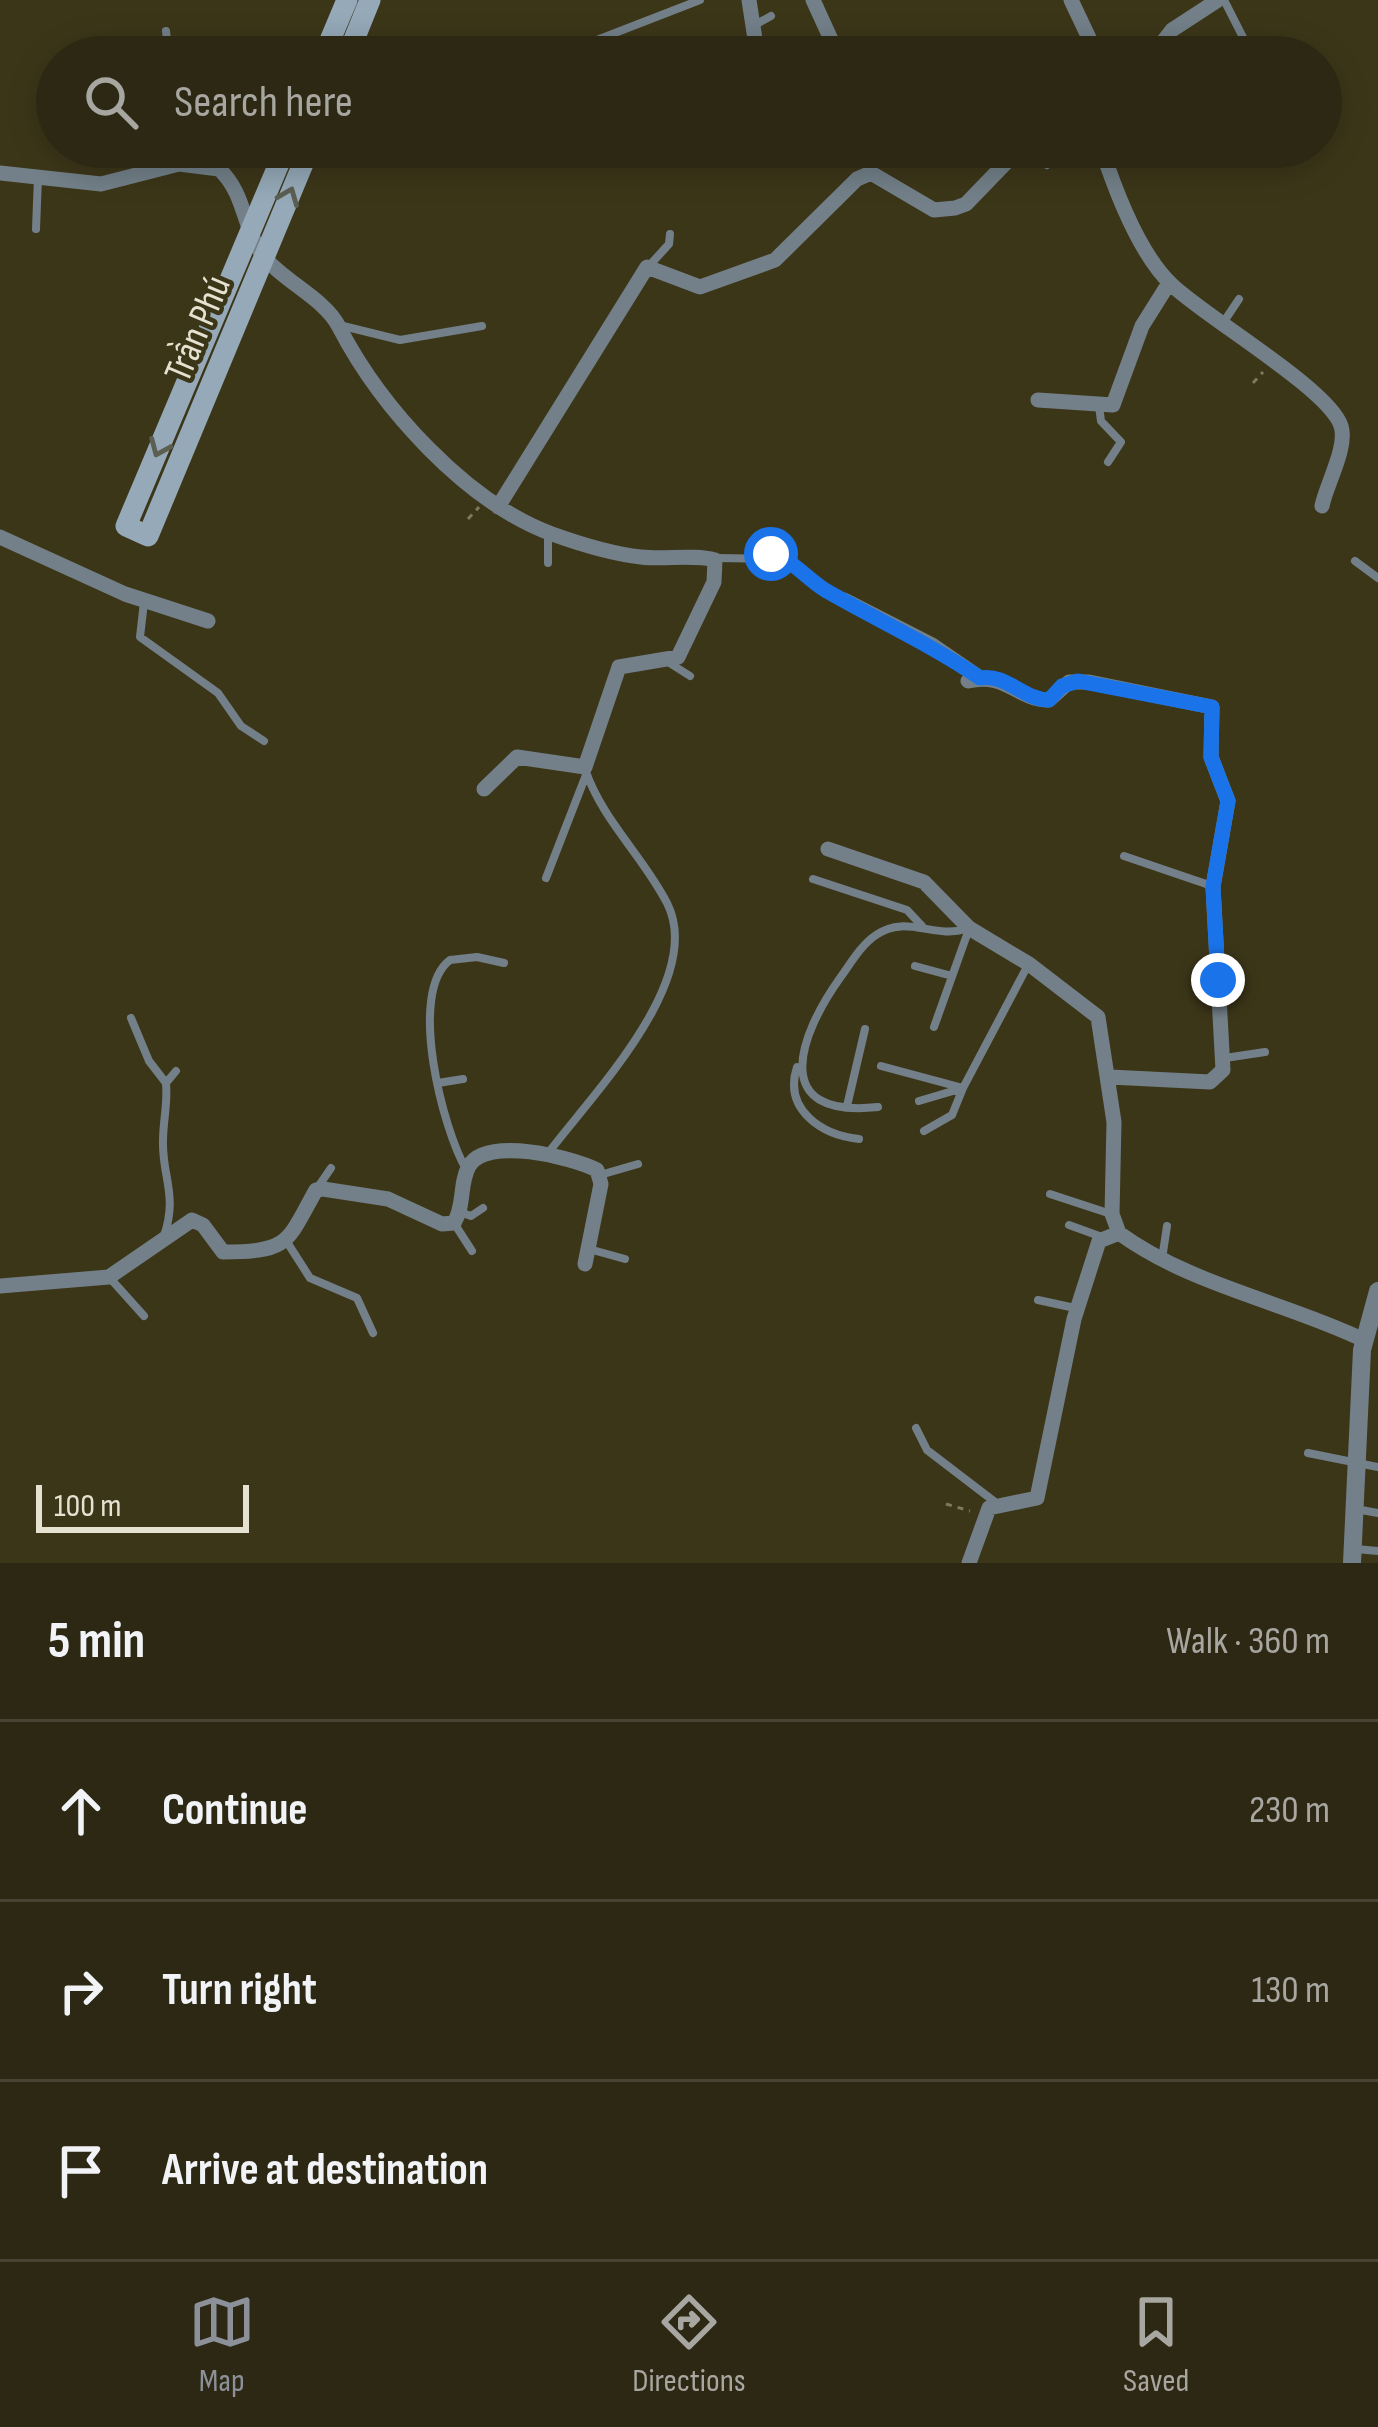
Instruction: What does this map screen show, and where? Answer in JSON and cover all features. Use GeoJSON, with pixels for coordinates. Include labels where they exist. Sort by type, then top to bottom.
{"type":"FeatureCollection","features":[{"type":"Feature","properties":{"kind":"main road"},"geometry":{"type":"LineString","coordinates":[[332,36],[347,0]]}},
{"type":"Feature","properties":{"kind":"main road"},"geometry":{"type":"LineString","coordinates":[[355,36],[370,0]]}},
{"type":"Feature","properties":{"kind":"main road","name":"Trần Phú"},"geometry":{"type":"LineString","coordinates":[[277,168],[126,526],[148,536],[301,168]]}},
{"type":"Feature","properties":{"kind":"street"},"geometry":{"type":"LineString","coordinates":[[749,0],[754,33]]}},
{"type":"Feature","properties":{"kind":"street"},"geometry":{"type":"LineString","coordinates":[[813,0],[829,36]]}},
{"type":"Feature","properties":{"kind":"street"},"geometry":{"type":"LineString","coordinates":[[1071,0],[1088,36]]}},
{"type":"Feature","properties":{"kind":"street"},"geometry":{"type":"LineString","coordinates":[[1167,36],[1221,0]]}},
{"type":"Feature","properties":{"kind":"street"},"geometry":{"type":"LineString","coordinates":[[0,173],[107,183],[145,168]]}},
{"type":"Feature","properties":{"kind":"street"},"geometry":{"type":"LineString","coordinates":[[214,168],[226,175],[244,200],[251,233],[264,257],[339,325],[351,352],[462,484],[548,532],[643,558],[711,558],[717,565],[714,582],[681,653],[668,662],[636,661],[619,667],[586,771],[517,757],[484,789]]}},
{"type":"Feature","properties":{"kind":"street"},"geometry":{"type":"LineString","coordinates":[[498,507],[649,266],[700,287],[735,270],[768,264],[856,178],[871,173],[934,210],[962,207],[1001,168]]}},
{"type":"Feature","properties":{"kind":"street"},"geometry":{"type":"LineString","coordinates":[[1110,168],[1136,230],[1169,283],[1339,420],[1342,437],[1322,506]]}},
{"type":"Feature","properties":{"kind":"street"},"geometry":{"type":"LineString","coordinates":[[1038,400],[1116,402],[1142,326],[1169,283]]}},
{"type":"Feature","properties":{"kind":"street"},"geometry":{"type":"LineString","coordinates":[[0,537],[144,602],[208,621]]}},
{"type":"Feature","properties":{"kind":"street"},"geometry":{"type":"LineString","coordinates":[[844,600],[932,646],[974,680],[992,676],[1039,700],[1049,700],[1062,686],[1078,681],[1212,707],[1211,757],[1228,801],[1213,886],[1220,1076],[1210,1082],[1110,1077]]}},
{"type":"Feature","properties":{"kind":"street"},"geometry":{"type":"LineString","coordinates":[[828,849],[924,882],[969,928],[1029,964],[1098,1017],[1110,1077],[1111,1235],[1076,1309],[1037,1498],[990,1508],[969,1563]]}},
{"type":"Feature","properties":{"kind":"street"},"geometry":{"type":"LineString","coordinates":[[0,1286],[109,1277],[192,1220],[203,1225],[224,1252],[287,1242],[316,1190],[388,1199],[442,1224],[457,1217],[466,1171],[487,1151],[549,1153],[600,1174],[587,1256]]}},
{"type":"Feature","properties":{"kind":"street"},"geometry":{"type":"LineString","coordinates":[[1111,1235],[1368,1348]]}},
{"type":"Feature","properties":{"kind":"street"},"geometry":{"type":"LineString","coordinates":[[1352,1556],[1355,1463],[1378,1291]]}},
{"type":"Feature","properties":{"kind":"lane"},"geometry":{"type":"LineString","coordinates":[[605,36],[700,0]]}},
{"type":"Feature","properties":{"kind":"lane"},"geometry":{"type":"LineString","coordinates":[[1221,0],[1241,36]]}},
{"type":"Feature","properties":{"kind":"lane"},"geometry":{"type":"LineString","coordinates":[[754,33],[771,16]]}},
{"type":"Feature","properties":{"kind":"lane"},"geometry":{"type":"LineString","coordinates":[[166,31],[167,36]]}},
{"type":"Feature","properties":{"kind":"lane"},"geometry":{"type":"LineString","coordinates":[[36,229],[38,176]]}},
{"type":"Feature","properties":{"kind":"lane"},"geometry":{"type":"LineString","coordinates":[[649,266],[669,244],[670,234]]}},
{"type":"Feature","properties":{"kind":"lane"},"geometry":{"type":"LineString","coordinates":[[1223,324],[1239,299]]}},
{"type":"Feature","properties":{"kind":"lane"},"geometry":{"type":"LineString","coordinates":[[339,325],[400,340],[482,326]]}},
{"type":"Feature","properties":{"kind":"lane"},"geometry":{"type":"LineString","coordinates":[[1099,405],[1101,421],[1121,442],[1108,462]]}},
{"type":"Feature","properties":{"kind":"lane"},"geometry":{"type":"LineString","coordinates":[[548,532],[548,563]]}},
{"type":"Feature","properties":{"kind":"lane"},"geometry":{"type":"LineString","coordinates":[[711,558],[787,559],[844,600]]}},
{"type":"Feature","properties":{"kind":"lane"},"geometry":{"type":"LineString","coordinates":[[1355,561],[1378,578]]}},
{"type":"Feature","properties":{"kind":"lane"},"geometry":{"type":"LineString","coordinates":[[144,602],[140,637],[218,693],[241,726],[264,741]]}},
{"type":"Feature","properties":{"kind":"lane"},"geometry":{"type":"LineString","coordinates":[[668,662],[690,676]]}},
{"type":"Feature","properties":{"kind":"lane"},"geometry":{"type":"LineString","coordinates":[[546,878],[586,771]]}},
{"type":"Feature","properties":{"kind":"lane"},"geometry":{"type":"LineString","coordinates":[[549,1153],[655,1008],[677,938],[666,902],[615,830],[586,771]]}},
{"type":"Feature","properties":{"kind":"lane"},"geometry":{"type":"LineString","coordinates":[[1124,856],[1213,886]]}},
{"type":"Feature","properties":{"kind":"lane"},"geometry":{"type":"LineString","coordinates":[[813,878],[907,910],[923,927]]}},
{"type":"Feature","properties":{"kind":"lane"},"geometry":{"type":"LineString","coordinates":[[860,1139],[818,1127],[801,1111],[793,1088],[808,1029],[864,945],[891,926],[952,932],[969,928]]}},
{"type":"Feature","properties":{"kind":"lane"},"geometry":{"type":"LineString","coordinates":[[934,1027],[969,928]]}},
{"type":"Feature","properties":{"kind":"lane"},"geometry":{"type":"LineString","coordinates":[[466,1171],[438,1083],[430,1011],[442,966],[465,957],[504,963]]}},
{"type":"Feature","properties":{"kind":"lane"},"geometry":{"type":"LineString","coordinates":[[924,1131],[952,1115],[1029,964]]}},
{"type":"Feature","properties":{"kind":"lane"},"geometry":{"type":"LineString","coordinates":[[915,966],[952,976]]}},
{"type":"Feature","properties":{"kind":"lane"},"geometry":{"type":"LineString","coordinates":[[130,1018],[149,1061],[166,1083],[169,1113],[162,1144],[172,1196],[164,1235]]}},
{"type":"Feature","properties":{"kind":"lane"},"geometry":{"type":"LineString","coordinates":[[847,1106],[865,1029]]}},
{"type":"Feature","properties":{"kind":"lane"},"geometry":{"type":"LineString","coordinates":[[1222,1058],[1264,1052]]}},
{"type":"Feature","properties":{"kind":"lane"},"geometry":{"type":"LineString","coordinates":[[799,1063],[815,1091],[847,1106],[878,1106]]}},
{"type":"Feature","properties":{"kind":"lane"},"geometry":{"type":"LineString","coordinates":[[881,1066],[963,1088]]}},
{"type":"Feature","properties":{"kind":"lane"},"geometry":{"type":"LineString","coordinates":[[166,1083],[176,1071]]}},
{"type":"Feature","properties":{"kind":"lane"},"geometry":{"type":"LineString","coordinates":[[438,1083],[463,1079]]}},
{"type":"Feature","properties":{"kind":"lane"},"geometry":{"type":"LineString","coordinates":[[919,1101],[963,1088]]}},
{"type":"Feature","properties":{"kind":"lane"},"geometry":{"type":"LineString","coordinates":[[600,1174],[638,1164]]}},
{"type":"Feature","properties":{"kind":"lane"},"geometry":{"type":"LineString","coordinates":[[316,1190],[331,1168]]}},
{"type":"Feature","properties":{"kind":"lane"},"geometry":{"type":"LineString","coordinates":[[1050,1194],[1112,1214]]}},
{"type":"Feature","properties":{"kind":"lane"},"geometry":{"type":"LineString","coordinates":[[472,1251],[457,1217],[471,1216],[483,1208]]}},
{"type":"Feature","properties":{"kind":"lane"},"geometry":{"type":"LineString","coordinates":[[1069,1225],[1111,1235]]}},
{"type":"Feature","properties":{"kind":"lane"},"geometry":{"type":"LineString","coordinates":[[1162,1259],[1167,1226]]}},
{"type":"Feature","properties":{"kind":"lane"},"geometry":{"type":"LineString","coordinates":[[287,1242],[310,1278],[357,1298],[373,1334]]}},
{"type":"Feature","properties":{"kind":"lane"},"geometry":{"type":"LineString","coordinates":[[587,1256],[625,1259]]}},
{"type":"Feature","properties":{"kind":"lane"},"geometry":{"type":"LineString","coordinates":[[109,1277],[144,1316]]}},
{"type":"Feature","properties":{"kind":"lane"},"geometry":{"type":"LineString","coordinates":[[1038,1300],[1076,1309]]}},
{"type":"Feature","properties":{"kind":"lane"},"geometry":{"type":"LineString","coordinates":[[916,1428],[927,1450],[990,1508]]}},
{"type":"Feature","properties":{"kind":"lane"},"geometry":{"type":"LineString","coordinates":[[1308,1453],[1378,1467]]}},
{"type":"Feature","properties":{"kind":"lane"},"geometry":{"type":"LineString","coordinates":[[1354,1509],[1378,1513]]}},
{"type":"Feature","properties":{"kind":"lane"},"geometry":{"type":"LineString","coordinates":[[1352,1556],[1378,1551]]}},
{"type":"Feature","properties":{"kind":"path"},"geometry":{"type":"LineString","coordinates":[[946,1504],[990,1508]]}},
{"type":"Feature","properties":{"kind":"route"},"geometry":{"type":"LineString","coordinates":[[771,554],[787,559],[818,585],[932,646],[980,678],[992,676],[1039,700],[1049,700],[1062,686],[1078,681],[1212,707],[1211,757],[1228,801],[1213,886],[1218,980]]}}]}
